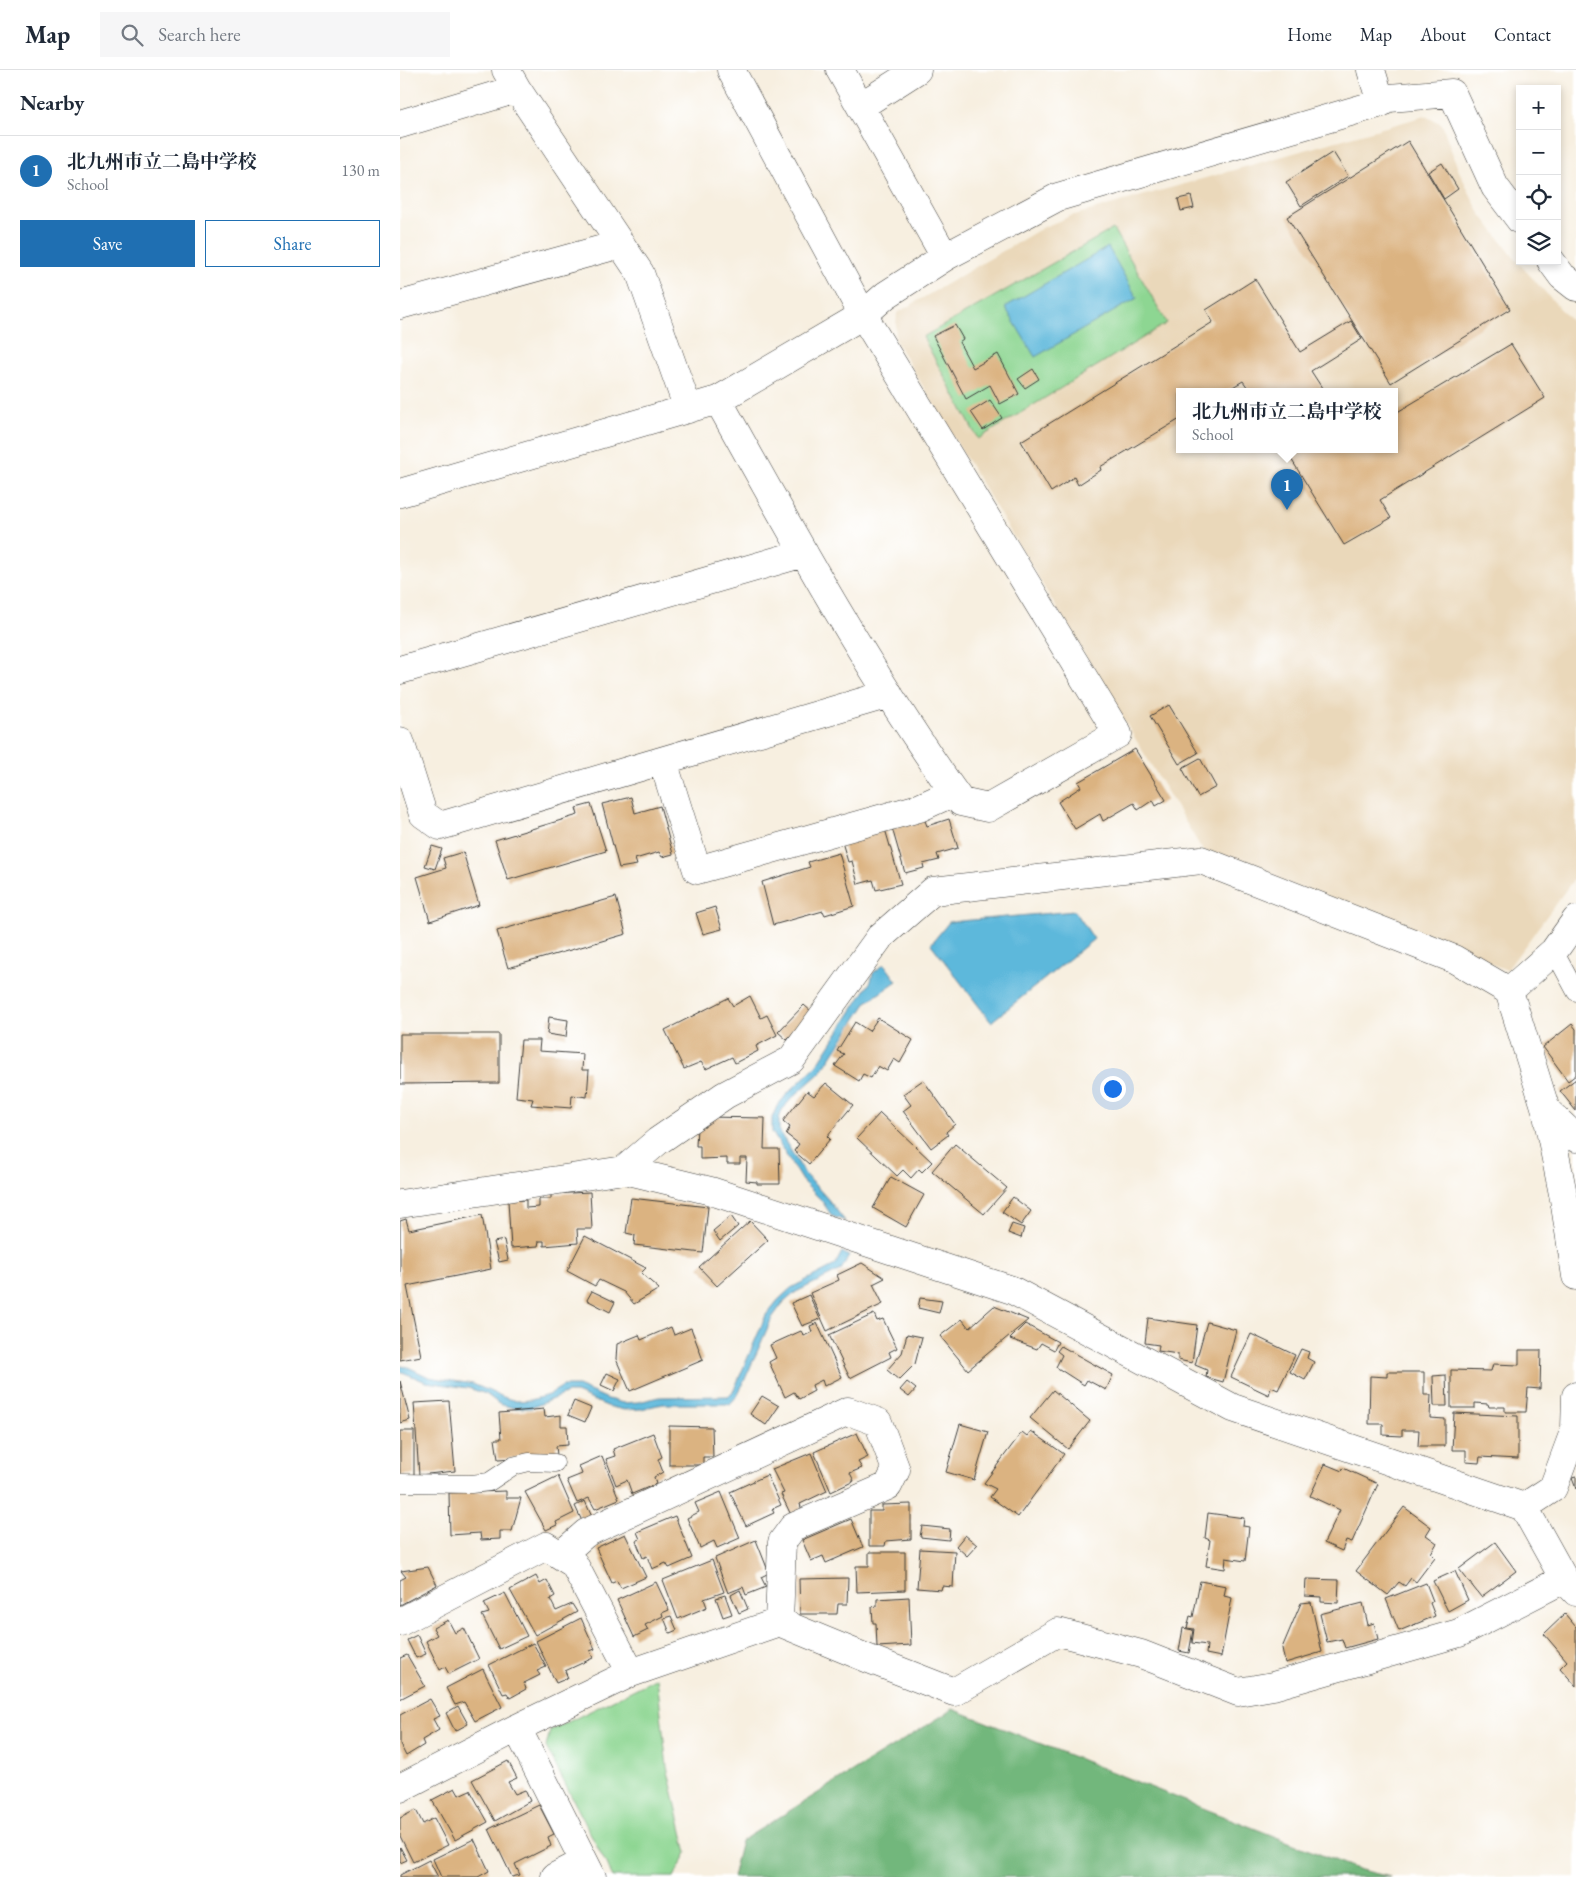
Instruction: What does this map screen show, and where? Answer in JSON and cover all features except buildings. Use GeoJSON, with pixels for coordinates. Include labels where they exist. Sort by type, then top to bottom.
{"type":"FeatureCollection","features":[{"type":"Feature","properties":{"kind":"street"},"geometry":{"type":"LineString","coordinates":[[718,400],[804,553],[889,694],[961,802],[988,808],[1118,734],[863,315],[731,70]]}},
{"type":"Feature","properties":{"kind":"street"},"geometry":{"type":"LineString","coordinates":[[840,70],[945,257]]}},
{"type":"Feature","properties":{"kind":"street"},"geometry":{"type":"LineString","coordinates":[[861,106],[917,70]]}},
{"type":"Feature","properties":{"kind":"street"},"geometry":{"type":"LineString","coordinates":[[1371,70],[1381,104]]}},
{"type":"Feature","properties":{"kind":"street"},"geometry":{"type":"LineString","coordinates":[[400,124],[512,80],[640,273],[688,409]]}},
{"type":"Feature","properties":{"kind":"street"},"geometry":{"type":"LineString","coordinates":[[400,493],[718,400],[863,315],[886,295],[945,257],[1058,197],[1381,104],[1390,98],[1452,93],[1495,187],[1516,215]]}},
{"type":"Feature","properties":{"kind":"street"},"geometry":{"type":"LineString","coordinates":[[400,305],[621,244]]}},
{"type":"Feature","properties":{"kind":"street"},"geometry":{"type":"LineString","coordinates":[[1555,265],[1562,276],[1576,287]]}},
{"type":"Feature","properties":{"kind":"street"},"geometry":{"type":"LineString","coordinates":[[400,670],[804,553]]}},
{"type":"Feature","properties":{"kind":"street"},"geometry":{"type":"LineString","coordinates":[[400,741],[423,814],[440,826],[889,694]]}},
{"type":"Feature","properties":{"kind":"street"},"geometry":{"type":"LineString","coordinates":[[663,761],[697,870],[919,808],[954,792]]}},
{"type":"Feature","properties":{"kind":"street"},"geometry":{"type":"LineString","coordinates":[[624,1170],[658,1141],[725,1095],[791,1060],[880,937],[933,892],[1201,860],[1454,959],[1509,991],[1546,1110],[1564,1199],[1576,1276]]}},
{"type":"Feature","properties":{"kind":"street"},"geometry":{"type":"LineString","coordinates":[[1509,991],[1554,952],[1576,920]]}},
{"type":"Feature","properties":{"kind":"street"},"geometry":{"type":"LineString","coordinates":[[1546,1110],[1576,1138]]}},
{"type":"Feature","properties":{"kind":"street"},"geometry":{"type":"LineString","coordinates":[[400,1204],[624,1170],[711,1190],[1012,1290],[1233,1408],[1524,1507],[1570,1586],[1459,1633],[1273,1686],[1238,1692],[1140,1654],[1058,1632],[954,1692],[779,1622],[631,1673],[400,1788]]}},
{"type":"Feature","properties":{"kind":"street"},"geometry":{"type":"LineString","coordinates":[[1524,1507],[1553,1488],[1571,1449],[1575,1428],[1576,1396]]}},
{"type":"Feature","properties":{"kind":"street"},"geometry":{"type":"LineString","coordinates":[[561,1555],[586,1532],[848,1412],[878,1422],[896,1470],[888,1486],[793,1527],[782,1542],[779,1622]]}},
{"type":"Feature","properties":{"kind":"street"},"geometry":{"type":"LineString","coordinates":[[400,1622],[546,1546],[574,1564],[631,1673]]}},
{"type":"Feature","properties":{"kind":"street"},"geometry":{"type":"LineString","coordinates":[[518,1728],[588,1870],[555,1877]]}},
{"type":"Feature","properties":{"kind":"lane"},"geometry":{"type":"LineString","coordinates":[[1554,952],[1576,992]]}},
{"type":"Feature","properties":{"kind":"lane"},"geometry":{"type":"LineString","coordinates":[[400,1484],[471,1484],[490,1482],[513,1466],[529,1462],[555,1463]]}},
{"type":"Feature","properties":{"kind":"shaded area"},"geometry":{"type":"Polygon","coordinates":[[[1425,116],[1442,124],[1458,169],[1479,212],[1516,260],[1516,265],[1520,265],[1576,326],[1576,876],[1507,970],[1203,851],[895,340],[897,313],[1044,227],[1071,216],[1425,116]]]}},
{"type":"Feature","properties":{"kind":"green space"},"geometry":{"type":"Polygon","coordinates":[[[1113,229],[1167,323],[978,439],[923,337],[1113,229]]]}},
{"type":"Feature","properties":{"kind":"green space"},"geometry":{"type":"Polygon","coordinates":[[[657,1678],[667,1767],[687,1853],[674,1877],[613,1877],[546,1747],[550,1731],[657,1678]]]}},
{"type":"Feature","properties":{"kind":"green space"},"geometry":{"type":"Polygon","coordinates":[[[953,1709],[1357,1869],[1390,1877],[732,1877],[741,1841],[953,1709]]]}},
{"type":"Feature","properties":{"kind":"water"},"geometry":{"type":"Polygon","coordinates":[[[1108,247],[1137,298],[1035,357],[1005,307],[1108,247]]]}},
{"type":"Feature","properties":{"kind":"water"},"geometry":{"type":"Polygon","coordinates":[[[1075,911],[1094,939],[991,1022],[931,944],[949,922],[1075,911]]]}},
{"type":"Feature","properties":{"kind":"water"},"geometry":{"type":"Polygon","coordinates":[[[884,964],[897,981],[867,1002],[821,1072],[791,1099],[782,1110],[779,1119],[779,1131],[805,1174],[845,1221],[832,1216],[821,1200],[802,1181],[772,1132],[772,1118],[777,1106],[817,1065],[871,981],[873,973],[884,964]]]}},
{"type":"Feature","properties":{"kind":"water"},"geometry":{"type":"Polygon","coordinates":[[[842,1252],[849,1256],[841,1270],[796,1292],[783,1303],[772,1318],[738,1395],[730,1404],[662,1404],[641,1409],[624,1410],[607,1406],[576,1393],[567,1393],[531,1408],[514,1408],[499,1404],[486,1394],[468,1388],[426,1382],[400,1371],[400,1366],[408,1367],[429,1377],[473,1384],[516,1401],[531,1400],[548,1395],[563,1386],[578,1386],[608,1399],[623,1403],[660,1397],[728,1396],[733,1392],[766,1315],[791,1288],[835,1265],[842,1252]]]}},
{"type":"Feature","properties":{"kind":"place","name":"北九州市立二島中学校"},"geometry":{"type":"Point","coordinates":[1287,510]}}]}
